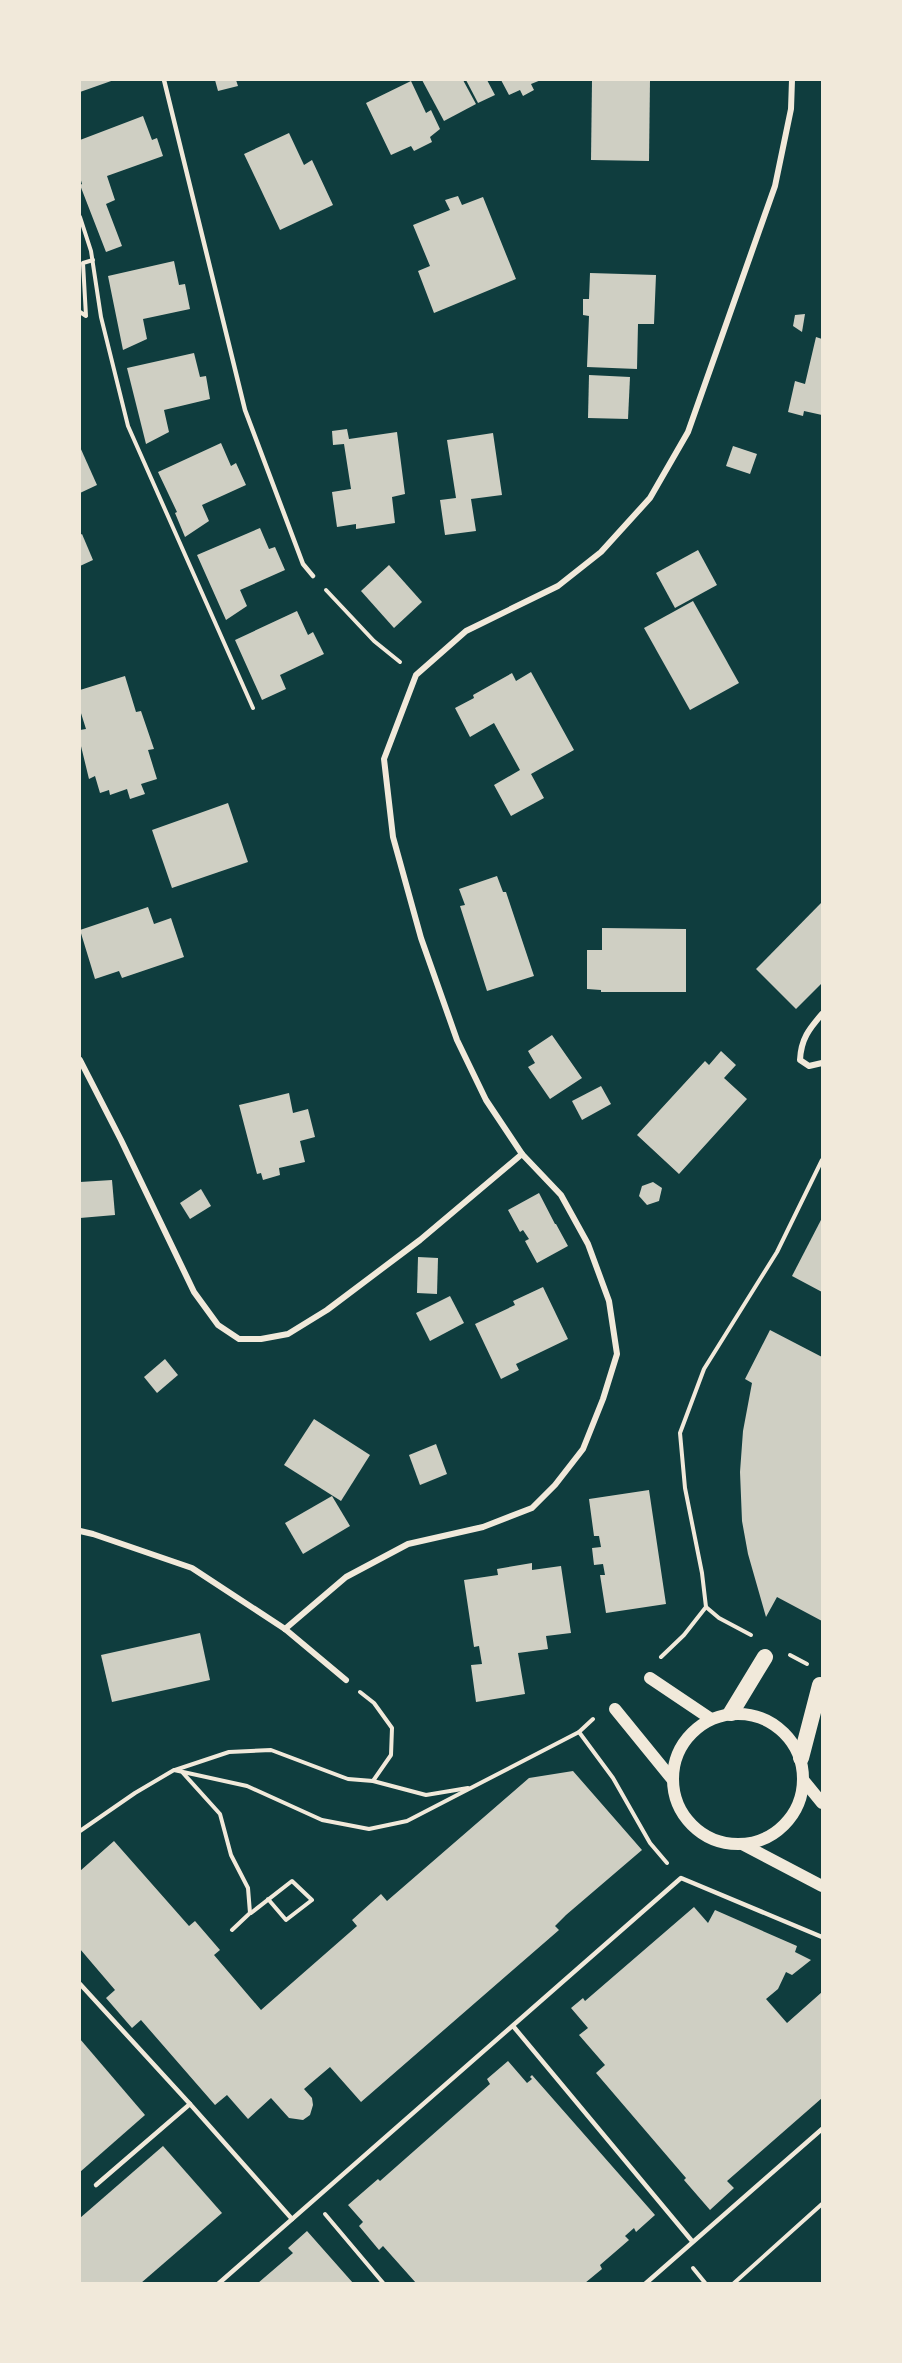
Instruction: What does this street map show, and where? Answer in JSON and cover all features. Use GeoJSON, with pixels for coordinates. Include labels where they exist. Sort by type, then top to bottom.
{"type":"FeatureCollection","features":[{"type":"Feature","properties":{"kind":"highway"},"geometry":{"type":"LineString","coordinates":[[731,1713],[765,1657]]}},
{"type":"Feature","properties":{"kind":"highway"},"geometry":{"type":"LineString","coordinates":[[801,1758],[820,1685]]}},
{"type":"Feature","properties":{"kind":"main road"},"geometry":{"type":"LineString","coordinates":[[650,1678],[711,1719]]}},
{"type":"Feature","properties":{"kind":"main road"},"geometry":{"type":"LineString","coordinates":[[615,1709],[672,1779]]}},
{"type":"Feature","properties":{"kind":"main road"},"geometry":{"type":"LineString","coordinates":[[731,1713],[749,1714],[766,1719],[781,1729],[793,1742],[801,1758],[804,1781],[798,1804],[785,1825],[765,1839],[742,1844],[712,1840],[699,1832],[679,1809],[672,1779],[678,1750],[698,1726],[731,1713]]}},
{"type":"Feature","properties":{"kind":"main road"},"geometry":{"type":"LineString","coordinates":[[804,1781],[822,1803]]}},
{"type":"Feature","properties":{"kind":"main road"},"geometry":{"type":"LineString","coordinates":[[742,1844],[822,1886]]}},
{"type":"Feature","properties":{"kind":"street"},"geometry":{"type":"LineString","coordinates":[[285,1629],[346,1577],[408,1544],[483,1527],[532,1508],[555,1485],[584,1449],[603,1399],[617,1354],[609,1301],[588,1244],[561,1195],[522,1154],[486,1100],[457,1040],[421,938],[393,837],[384,759],[416,675],[466,631],[558,586],[601,552],[650,498],[688,432],[775,186],[791,110],[792,80]]}},
{"type":"Feature","properties":{"kind":"street"},"geometry":{"type":"LineString","coordinates":[[822,1014],[806,1031],[801,1046],[800,1060],[809,1066],[822,1063]]}},
{"type":"Feature","properties":{"kind":"street"},"geometry":{"type":"LineString","coordinates":[[80,1060],[194,1292],[218,1325],[239,1340],[288,1334],[327,1310],[420,1240],[522,1154]]}},
{"type":"Feature","properties":{"kind":"street"},"geometry":{"type":"LineString","coordinates":[[80,1531],[192,1568],[285,1629],[346,1680]]}},
{"type":"Feature","properties":{"kind":"lane"},"geometry":{"type":"LineString","coordinates":[[164,80],[245,410],[303,564],[313,576]]}},
{"type":"Feature","properties":{"kind":"lane"},"geometry":{"type":"LineString","coordinates":[[218,2283],[681,1878],[822,1937]]}},
{"type":"Feature","properties":{"kind":"lane"},"geometry":{"type":"LineString","coordinates":[[80,1984],[292,2219]]}},
{"type":"Feature","properties":{"kind":"lane"},"geometry":{"type":"LineString","coordinates":[[513,2026],[693,2241]]}},
{"type":"Feature","properties":{"kind":"lane"},"geometry":{"type":"LineString","coordinates":[[96,2185],[190,2104]]}},
{"type":"Feature","properties":{"kind":"lane"},"geometry":{"type":"LineString","coordinates":[[645,2283],[822,2129]]}},
{"type":"Feature","properties":{"kind":"path"},"geometry":{"type":"LineString","coordinates":[[80,217],[93,260],[101,317],[128,426],[253,708]]}},
{"type":"Feature","properties":{"kind":"path"},"geometry":{"type":"LineString","coordinates":[[80,312],[86,316],[83,263],[93,260]]}},
{"type":"Feature","properties":{"kind":"path"},"geometry":{"type":"LineString","coordinates":[[313,576],[374,641],[416,675]]}},
{"type":"Feature","properties":{"kind":"path"},"geometry":{"type":"LineString","coordinates":[[658,1660],[684,1635],[706,1608],[702,1573],[685,1488],[680,1433],[704,1369],[777,1252],[822,1160]]}},
{"type":"Feature","properties":{"kind":"path"},"geometry":{"type":"LineString","coordinates":[[346,1680],[374,1703],[392,1728],[391,1755],[373,1781]]}},
{"type":"Feature","properties":{"kind":"path"},"geometry":{"type":"LineString","coordinates":[[174,1770],[247,1786],[322,1820],[369,1829],[407,1821],[579,1732],[596,1716]]}},
{"type":"Feature","properties":{"kind":"path"},"geometry":{"type":"LineString","coordinates":[[579,1732],[613,1779],[650,1843],[681,1878]]}},
{"type":"Feature","properties":{"kind":"path"},"geometry":{"type":"LineString","coordinates":[[80,1831],[135,1793],[174,1770],[229,1752],[271,1750],[348,1779],[373,1781],[426,1795],[472,1787]]}},
{"type":"Feature","properties":{"kind":"path"},"geometry":{"type":"LineString","coordinates":[[183,1772],[220,1814],[231,1855],[248,1888],[250,1913]]}},
{"type":"Feature","properties":{"kind":"path"},"geometry":{"type":"LineString","coordinates":[[232,1930],[250,1913],[268,1899],[292,1881],[312,1900],[286,1920],[268,1899]]}},
{"type":"Feature","properties":{"kind":"path"},"geometry":{"type":"LineString","coordinates":[[313,2200],[384,2283]]}},
{"type":"Feature","properties":{"kind":"path"},"geometry":{"type":"LineString","coordinates":[[733,2283],[822,2204]]}},
{"type":"Feature","properties":{"kind":"path"},"geometry":{"type":"LineString","coordinates":[[698,2274],[706,2283]]}},
{"type":"Feature","properties":{"kind":"building"},"geometry":{"type":"Polygon","coordinates":[[[80,80],[114,80],[80,92],[80,80]]]}},
{"type":"Feature","properties":{"kind":"building"},"geometry":{"type":"Polygon","coordinates":[[[215,80],[236,80],[238,86],[218,91],[215,80]]]}},
{"type":"Feature","properties":{"kind":"building"},"geometry":{"type":"Polygon","coordinates":[[[422,80],[463,80],[476,104],[444,121],[422,80]]]}},
{"type":"Feature","properties":{"kind":"building"},"geometry":{"type":"Polygon","coordinates":[[[466,80],[487,80],[495,95],[478,103],[466,80]]]}},
{"type":"Feature","properties":{"kind":"building"},"geometry":{"type":"Polygon","coordinates":[[[501,80],[541,80],[531,84],[534,90],[523,96],[520,90],[509,95],[501,80]]]}},
{"type":"Feature","properties":{"kind":"building"},"geometry":{"type":"Polygon","coordinates":[[[592,80],[650,80],[649,161],[591,160],[592,80]]]}},
{"type":"Feature","properties":{"kind":"building"},"geometry":{"type":"Polygon","coordinates":[[[411,81],[426,113],[431,110],[440,129],[430,137],[432,142],[414,151],[411,146],[391,155],[366,103],[411,81]]]}},
{"type":"Feature","properties":{"kind":"building"},"geometry":{"type":"Polygon","coordinates":[[[143,116],[152,140],[157,138],[163,156],[107,176],[115,200],[106,204],[122,246],[106,252],[80,185],[82,184],[80,140],[143,116]]]}},
{"type":"Feature","properties":{"kind":"building"},"geometry":{"type":"Polygon","coordinates":[[[289,133],[304,165],[312,160],[333,205],[280,230],[244,154],[289,133]]]}},
{"type":"Feature","properties":{"kind":"building"},"geometry":{"type":"Polygon","coordinates":[[[458,196],[462,205],[483,197],[516,279],[434,313],[418,271],[430,266],[413,225],[450,210],[445,200],[458,196]]]}},
{"type":"Feature","properties":{"kind":"building"},"geometry":{"type":"Polygon","coordinates":[[[174,261],[179,285],[185,284],[190,309],[143,319],[147,339],[123,350],[108,276],[174,261]]]}},
{"type":"Feature","properties":{"kind":"building"},"geometry":{"type":"Polygon","coordinates":[[[590,273],[656,275],[654,324],[638,324],[637,369],[587,367],[589,316],[583,315],[583,299],[589,299],[590,273]]]}},
{"type":"Feature","properties":{"kind":"building"},"geometry":{"type":"Polygon","coordinates":[[[805,314],[802,332],[793,326],[795,315],[805,314]]]}},
{"type":"Feature","properties":{"kind":"building"},"geometry":{"type":"Polygon","coordinates":[[[816,337],[822,339],[822,415],[804,411],[803,416],[788,412],[795,381],[805,384],[816,337]]]}},
{"type":"Feature","properties":{"kind":"building"},"geometry":{"type":"Polygon","coordinates":[[[194,353],[200,377],[206,376],[210,399],[164,410],[169,432],[146,444],[127,368],[194,353]]]}},
{"type":"Feature","properties":{"kind":"building"},"geometry":{"type":"Polygon","coordinates":[[[589,375],[630,377],[628,419],[588,418],[589,375]]]}},
{"type":"Feature","properties":{"kind":"building"},"geometry":{"type":"Polygon","coordinates":[[[347,429],[349,439],[397,432],[405,494],[392,497],[395,523],[356,529],[356,524],[337,527],[332,492],[351,489],[344,444],[333,445],[332,431],[347,429]]]}},
{"type":"Feature","properties":{"kind":"building"},"geometry":{"type":"Polygon","coordinates":[[[493,433],[502,495],[471,499],[476,531],[445,535],[440,500],[456,498],[447,440],[493,433]]]}},
{"type":"Feature","properties":{"kind":"building"},"geometry":{"type":"Polygon","coordinates":[[[221,443],[231,466],[236,463],[246,485],[202,505],[209,521],[185,537],[175,513],[177,512],[158,472],[221,443]]]}},
{"type":"Feature","properties":{"kind":"building"},"geometry":{"type":"Polygon","coordinates":[[[733,446],[757,454],[750,474],[726,466],[733,446]]]}},
{"type":"Feature","properties":{"kind":"building"},"geometry":{"type":"Polygon","coordinates":[[[80,447],[97,485],[80,493],[80,447]]]}},
{"type":"Feature","properties":{"kind":"building"},"geometry":{"type":"Polygon","coordinates":[[[260,528],[269,549],[275,547],[285,570],[240,590],[247,606],[226,620],[197,555],[260,528]]]}},
{"type":"Feature","properties":{"kind":"building"},"geometry":{"type":"Polygon","coordinates":[[[82,534],[93,560],[80,566],[80,535],[82,534]]]}},
{"type":"Feature","properties":{"kind":"building"},"geometry":{"type":"Polygon","coordinates":[[[698,550],[717,585],[675,608],[656,573],[698,550]]]}},
{"type":"Feature","properties":{"kind":"building"},"geometry":{"type":"Polygon","coordinates":[[[389,565],[422,602],[394,628],[361,591],[389,565]]]}},
{"type":"Feature","properties":{"kind":"building"},"geometry":{"type":"Polygon","coordinates":[[[693,601],[739,683],[690,710],[644,628],[693,601]]]}},
{"type":"Feature","properties":{"kind":"building"},"geometry":{"type":"Polygon","coordinates":[[[297,611],[308,635],[313,632],[324,654],[280,675],[286,689],[262,700],[235,640],[297,611]]]}},
{"type":"Feature","properties":{"kind":"building"},"geometry":{"type":"Polygon","coordinates":[[[531,672],[574,750],[531,774],[544,798],[511,816],[494,785],[520,770],[494,723],[470,737],[455,708],[512,673],[516,681],[531,672]]]}},
{"type":"Feature","properties":{"kind":"building"},"geometry":{"type":"Polygon","coordinates":[[[125,676],[136,712],[141,711],[154,749],[148,750],[157,779],[141,784],[145,794],[130,799],[127,789],[110,795],[109,790],[100,793],[95,776],[89,779],[80,742],[80,730],[86,729],[80,710],[80,690],[125,676]]]}},
{"type":"Feature","properties":{"kind":"building"},"geometry":{"type":"Polygon","coordinates":[[[228,803],[248,862],[172,888],[152,830],[228,803]]]}},
{"type":"Feature","properties":{"kind":"building"},"geometry":{"type":"Polygon","coordinates":[[[497,876],[503,892],[506,892],[534,976],[487,991],[460,906],[465,905],[459,889],[497,876]]]}},
{"type":"Feature","properties":{"kind":"building"},"geometry":{"type":"Polygon","coordinates":[[[822,902],[822,983],[796,1009],[756,969],[822,902]]]}},
{"type":"Feature","properties":{"kind":"building"},"geometry":{"type":"Polygon","coordinates":[[[148,907],[154,924],[171,918],[184,957],[122,978],[119,971],[95,979],[80,930],[148,907]]]}},
{"type":"Feature","properties":{"kind":"building"},"geometry":{"type":"Polygon","coordinates":[[[602,928],[686,929],[686,992],[601,992],[601,990],[587,989],[587,950],[602,950],[602,928]]]}},
{"type":"Feature","properties":{"kind":"building"},"geometry":{"type":"Polygon","coordinates":[[[552,1035],[582,1078],[550,1099],[528,1067],[535,1063],[528,1051],[552,1035]]]}},
{"type":"Feature","properties":{"kind":"building"},"geometry":{"type":"Polygon","coordinates":[[[721,1051],[736,1065],[724,1078],[747,1099],[679,1174],[637,1135],[705,1061],[709,1065],[721,1051]]]}},
{"type":"Feature","properties":{"kind":"building"},"geometry":{"type":"Polygon","coordinates":[[[601,1086],[611,1104],[582,1120],[572,1101],[601,1086]]]}},
{"type":"Feature","properties":{"kind":"building"},"geometry":{"type":"Polygon","coordinates":[[[289,1093],[293,1113],[308,1109],[315,1137],[300,1141],[305,1162],[279,1168],[280,1175],[263,1180],[261,1173],[257,1174],[239,1105],[289,1093]]]}},
{"type":"Feature","properties":{"kind":"building"},"geometry":{"type":"Polygon","coordinates":[[[112,1180],[115,1215],[80,1218],[80,1182],[112,1180]]]}},
{"type":"Feature","properties":{"kind":"building"},"geometry":{"type":"Polygon","coordinates":[[[653,1182],[662,1188],[659,1201],[647,1205],[639,1196],[642,1186],[653,1182]]]}},
{"type":"Feature","properties":{"kind":"building"},"geometry":{"type":"Polygon","coordinates":[[[201,1189],[211,1206],[190,1219],[180,1203],[201,1189]]]}},
{"type":"Feature","properties":{"kind":"building"},"geometry":{"type":"Polygon","coordinates":[[[539,1193],[568,1246],[537,1263],[525,1241],[529,1239],[523,1230],[520,1232],[508,1210],[539,1193]]]}},
{"type":"Feature","properties":{"kind":"building"},"geometry":{"type":"Polygon","coordinates":[[[822,1218],[822,1292],[792,1276],[822,1218]]]}},
{"type":"Feature","properties":{"kind":"building"},"geometry":{"type":"Polygon","coordinates":[[[418,1257],[438,1258],[437,1294],[417,1293],[418,1257]]]}},
{"type":"Feature","properties":{"kind":"building"},"geometry":{"type":"Polygon","coordinates":[[[543,1287],[568,1339],[516,1364],[519,1370],[501,1379],[475,1324],[515,1305],[513,1301],[543,1287]]]}},
{"type":"Feature","properties":{"kind":"building"},"geometry":{"type":"Polygon","coordinates":[[[450,1296],[464,1323],[430,1341],[416,1313],[450,1296]]]}},
{"type":"Feature","properties":{"kind":"building"},"geometry":{"type":"Polygon","coordinates":[[[770,1330],[822,1357],[822,1621],[777,1597],[766,1617],[748,1554],[742,1521],[740,1472],[743,1431],[752,1383],[745,1379],[770,1330]]]}},
{"type":"Feature","properties":{"kind":"building"},"geometry":{"type":"Polygon","coordinates":[[[165,1359],[178,1375],[157,1393],[144,1377],[165,1359]]]}},
{"type":"Feature","properties":{"kind":"building"},"geometry":{"type":"Polygon","coordinates":[[[314,1419],[370,1455],[341,1501],[284,1465],[314,1419]]]}},
{"type":"Feature","properties":{"kind":"building"},"geometry":{"type":"Polygon","coordinates":[[[436,1444],[447,1474],[420,1485],[409,1455],[436,1444]]]}},
{"type":"Feature","properties":{"kind":"building"},"geometry":{"type":"Polygon","coordinates":[[[649,1490],[666,1604],[606,1613],[600,1575],[605,1575],[603,1564],[594,1565],[592,1548],[601,1547],[599,1536],[594,1536],[589,1499],[649,1490]]]}},
{"type":"Feature","properties":{"kind":"building"},"geometry":{"type":"Polygon","coordinates":[[[332,1496],[350,1526],[303,1554],[285,1523],[332,1496]]]}},
{"type":"Feature","properties":{"kind":"building"},"geometry":{"type":"Polygon","coordinates":[[[532,1563],[532,1570],[561,1566],[571,1633],[546,1636],[548,1649],[518,1653],[525,1694],[476,1702],[471,1665],[482,1664],[479,1646],[474,1647],[464,1580],[498,1575],[497,1569],[532,1563]]]}},
{"type":"Feature","properties":{"kind":"building"},"geometry":{"type":"Polygon","coordinates":[[[200,1633],[210,1680],[112,1702],[101,1655],[200,1633]]]}},
{"type":"Feature","properties":{"kind":"building"},"geometry":{"type":"Polygon","coordinates":[[[573,1771],[642,1850],[566,1915],[555,1926],[559,1930],[361,2102],[330,2067],[304,2089],[312,2098],[313,2105],[310,2115],[303,2120],[289,2118],[271,2098],[248,2119],[227,2095],[215,2105],[141,2020],[132,2028],[106,1998],[115,1990],[80,1949],[80,1871],[114,1841],[189,1926],[195,1921],[220,1950],[214,1955],[261,2010],[357,1926],[352,1920],[381,1894],[387,1901],[529,1778],[573,1771]]]}},
{"type":"Feature","properties":{"kind":"building"},"geometry":{"type":"Polygon","coordinates":[[[694,1907],[708,1923],[715,1910],[797,1946],[795,1952],[811,1960],[792,1975],[786,1972],[778,1989],[766,1999],[787,2023],[822,1992],[822,2098],[727,2181],[734,2188],[710,2210],[684,2180],[686,2178],[596,2073],[605,2065],[579,2035],[588,2028],[571,2008],[583,1998],[585,2001],[694,1907]]]}},
{"type":"Feature","properties":{"kind":"building"},"geometry":{"type":"Polygon","coordinates":[[[80,2039],[145,2115],[80,2172],[80,2039]]]}},
{"type":"Feature","properties":{"kind":"building"},"geometry":{"type":"Polygon","coordinates":[[[508,2061],[527,2083],[532,2079],[530,2077],[532,2075],[655,2215],[636,2232],[634,2228],[625,2236],[629,2240],[600,2265],[602,2269],[585,2283],[416,2283],[383,2246],[379,2250],[359,2226],[363,2222],[348,2205],[378,2179],[380,2181],[490,2084],[487,2079],[508,2061]]]}},
{"type":"Feature","properties":{"kind":"building"},"geometry":{"type":"Polygon","coordinates":[[[163,2146],[222,2213],[141,2283],[82,2283],[80,2281],[80,2218],[163,2146]]]}},
{"type":"Feature","properties":{"kind":"building"},"geometry":{"type":"Polygon","coordinates":[[[307,2231],[353,2283],[258,2283],[293,2253],[288,2248],[307,2231]]]}}]}
